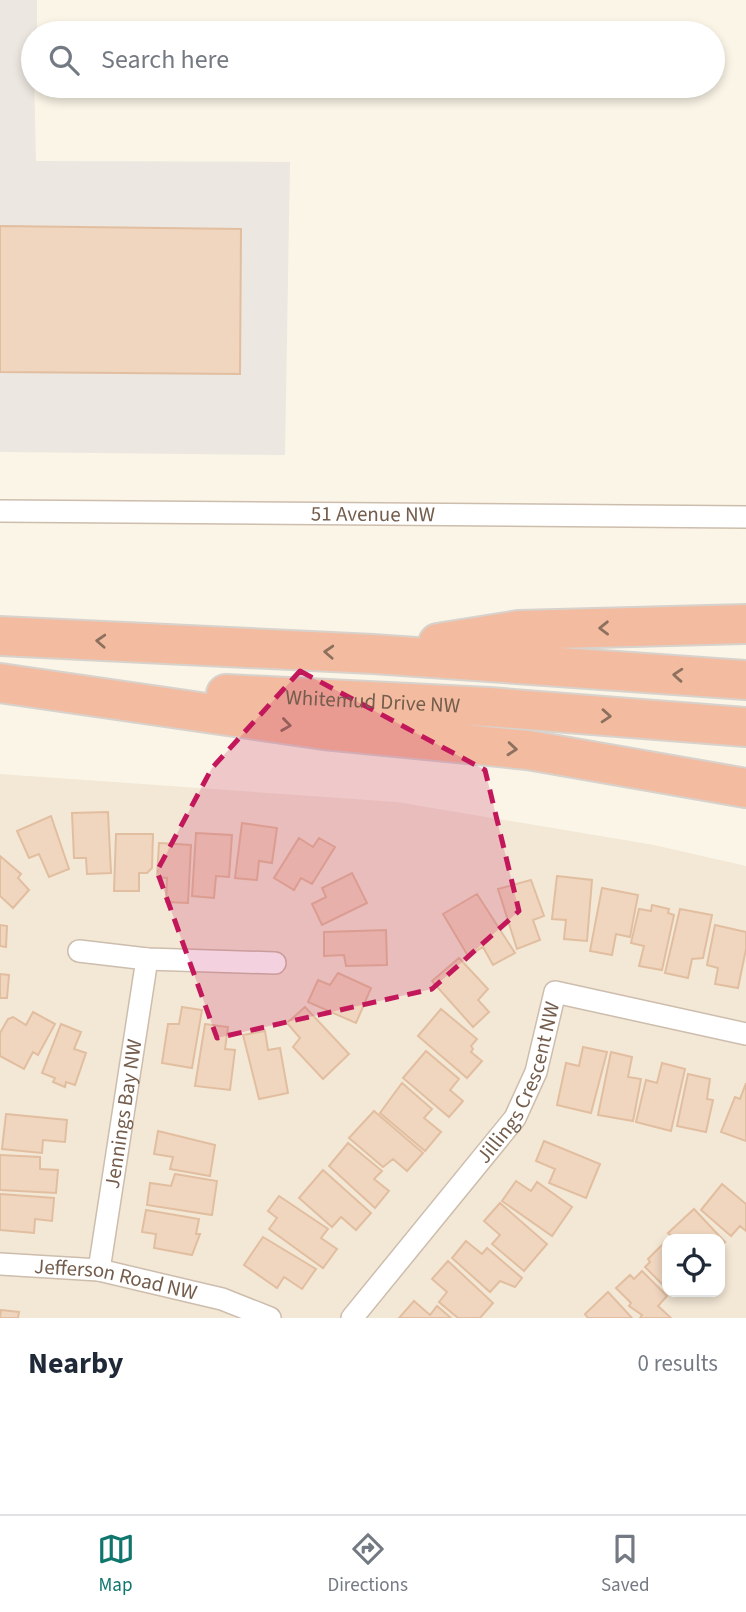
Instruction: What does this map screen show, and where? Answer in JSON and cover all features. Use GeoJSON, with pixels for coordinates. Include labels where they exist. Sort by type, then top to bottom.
{"type":"FeatureCollection","features":[{"type":"Feature","properties":{"kind":"highway"},"geometry":{"type":"LineString","coordinates":[[373,654],[519,630],[746,624]]}},
{"type":"Feature","properties":{"kind":"highway"},"geometry":{"type":"LineString","coordinates":[[0,636],[373,654],[746,680]]}},
{"type":"Feature","properties":{"kind":"highway"},"geometry":{"type":"LineString","coordinates":[[0,682],[324,730],[528,750],[746,788]]}},
{"type":"Feature","properties":{"kind":"highway","name":"Whitemud Drive NW"},"geometry":{"type":"LineString","coordinates":[[0,682],[489,707],[746,727]]}},
{"type":"Feature","properties":{"kind":"street","name":"51 Avenue NW"},"geometry":{"type":"LineString","coordinates":[[0,511],[746,517]]}},
{"type":"Feature","properties":{"kind":"street"},"geometry":{"type":"LineString","coordinates":[[79,951],[147,959],[275,962]]}},
{"type":"Feature","properties":{"kind":"street","name":"Jennings Bay NW"},"geometry":{"type":"LineString","coordinates":[[99,1270],[147,959]]}},
{"type":"Feature","properties":{"kind":"street","name":"Jillings Crescent NW"},"geometry":{"type":"LineString","coordinates":[[352,1318],[516,1118],[536,1072],[555,992],[746,1034]]}},
{"type":"Feature","properties":{"kind":"street","name":"Jefferson Road NW"},"geometry":{"type":"LineString","coordinates":[[0,1264],[99,1270],[222,1299],[270,1318]]}},
{"type":"Feature","properties":{"kind":"highlighted area"},"geometry":{"type":"Polygon","coordinates":[[[300,671],[485,770],[519,911],[432,989],[217,1038],[157,871],[212,768],[300,671]]]}},
{"type":"Feature","properties":{"kind":"shaded area"},"geometry":{"type":"Polygon","coordinates":[[[0,0],[37,0],[37,21],[21,21],[21,98],[35,98],[36,161],[290,162],[285,455],[0,452],[0,0]]]}},
{"type":"Feature","properties":{"kind":"shaded area"},"geometry":{"type":"Polygon","coordinates":[[[0,774],[397,802],[654,845],[746,866],[746,1318],[0,1318],[0,774]]]}},
{"type":"Feature","properties":{"kind":"building"},"geometry":{"type":"Polygon","coordinates":[[[0,226],[241,229],[240,374],[0,372],[0,226]]]}},
{"type":"Feature","properties":{"kind":"building"},"geometry":{"type":"Polygon","coordinates":[[[108,812],[111,873],[87,874],[86,858],[74,858],[72,813],[108,812]]]}},
{"type":"Feature","properties":{"kind":"building"},"geometry":{"type":"Polygon","coordinates":[[[51,816],[69,869],[49,877],[39,854],[29,858],[17,831],[51,816]]]}},
{"type":"Feature","properties":{"kind":"building"},"geometry":{"type":"Polygon","coordinates":[[[242,823],[277,828],[272,863],[259,861],[257,880],[235,878],[242,823]]]}},
{"type":"Feature","properties":{"kind":"building"},"geometry":{"type":"Polygon","coordinates":[[[196,833],[232,835],[229,877],[216,876],[214,898],[192,896],[196,833]]]}},
{"type":"Feature","properties":{"kind":"building"},"geometry":{"type":"Polygon","coordinates":[[[116,834],[153,834],[152,868],[147,873],[139,873],[139,891],[114,891],[116,834]]]}},
{"type":"Feature","properties":{"kind":"building"},"geometry":{"type":"Polygon","coordinates":[[[299,838],[313,847],[319,838],[335,847],[312,884],[301,878],[294,890],[274,878],[299,838]]]}},
{"type":"Feature","properties":{"kind":"building"},"geometry":{"type":"Polygon","coordinates":[[[159,843],[191,845],[188,903],[166,902],[167,878],[157,877],[159,843]]]}},
{"type":"Feature","properties":{"kind":"building"},"geometry":{"type":"Polygon","coordinates":[[[0,856],[21,874],[18,878],[29,890],[13,908],[0,896],[0,856]]]}},
{"type":"Feature","properties":{"kind":"building"},"geometry":{"type":"Polygon","coordinates":[[[352,873],[367,903],[322,925],[312,904],[326,897],[322,888],[352,873]]]}},
{"type":"Feature","properties":{"kind":"building"},"geometry":{"type":"Polygon","coordinates":[[[557,876],[592,880],[587,941],[564,939],[566,920],[552,919],[557,876]]]}},
{"type":"Feature","properties":{"kind":"building"},"geometry":{"type":"Polygon","coordinates":[[[531,880],[544,916],[533,920],[540,940],[517,949],[498,889],[531,880]]]}},
{"type":"Feature","properties":{"kind":"building"},"geometry":{"type":"Polygon","coordinates":[[[602,888],[638,895],[630,937],[616,934],[612,955],[590,951],[602,888]]]}},
{"type":"Feature","properties":{"kind":"building"},"geometry":{"type":"Polygon","coordinates":[[[477,894],[515,953],[493,965],[483,947],[468,956],[443,914],[477,894]]]}},
{"type":"Feature","properties":{"kind":"building"},"geometry":{"type":"Polygon","coordinates":[[[652,905],[669,909],[668,913],[674,915],[662,970],[639,966],[644,946],[631,943],[639,909],[651,911],[652,905]]]}},
{"type":"Feature","properties":{"kind":"building"},"geometry":{"type":"Polygon","coordinates":[[[680,909],[712,915],[703,958],[692,959],[688,978],[665,973],[680,909]]]}},
{"type":"Feature","properties":{"kind":"building"},"geometry":{"type":"Polygon","coordinates":[[[0,925],[7,926],[6,947],[0,946],[0,925]]]}},
{"type":"Feature","properties":{"kind":"building"},"geometry":{"type":"Polygon","coordinates":[[[715,925],[746,932],[746,949],[738,988],[715,984],[718,968],[707,965],[715,925]]]}},
{"type":"Feature","properties":{"kind":"building"},"geometry":{"type":"Polygon","coordinates":[[[386,930],[387,965],[346,966],[344,955],[324,956],[324,932],[386,930]]]}},
{"type":"Feature","properties":{"kind":"building"},"geometry":{"type":"Polygon","coordinates":[[[459,958],[488,989],[478,1000],[489,1012],[473,1027],[432,981],[459,958]]]}},
{"type":"Feature","properties":{"kind":"building"},"geometry":{"type":"Polygon","coordinates":[[[338,973],[371,988],[356,1023],[308,1002],[318,980],[330,985],[338,973]]]}},
{"type":"Feature","properties":{"kind":"building"},"geometry":{"type":"Polygon","coordinates":[[[0,974],[9,975],[7,998],[0,998],[0,974]]]}},
{"type":"Feature","properties":{"kind":"building"},"geometry":{"type":"Polygon","coordinates":[[[182,1007],[202,1010],[192,1068],[162,1063],[168,1024],[179,1024],[182,1007]]]}},
{"type":"Feature","properties":{"kind":"building"},"geometry":{"type":"Polygon","coordinates":[[[305,1007],[349,1054],[323,1079],[293,1047],[300,1038],[287,1023],[305,1007]]]}},
{"type":"Feature","properties":{"kind":"building"},"geometry":{"type":"Polygon","coordinates":[[[441,1009],[477,1039],[471,1046],[471,1052],[482,1061],[467,1078],[418,1036],[441,1009]]]}},
{"type":"Feature","properties":{"kind":"building"},"geometry":{"type":"Polygon","coordinates":[[[33,1012],[55,1024],[38,1055],[33,1052],[24,1069],[0,1056],[0,1033],[8,1019],[13,1017],[26,1025],[33,1012]]]}},
{"type":"Feature","properties":{"kind":"building"},"geometry":{"type":"Polygon","coordinates":[[[61,1024],[81,1032],[74,1049],[86,1053],[75,1085],[66,1082],[65,1087],[53,1082],[55,1078],[42,1073],[61,1024]]]}},
{"type":"Feature","properties":{"kind":"building"},"geometry":{"type":"Polygon","coordinates":[[[205,1024],[228,1027],[225,1049],[235,1050],[230,1090],[195,1086],[205,1024]]]}},
{"type":"Feature","properties":{"kind":"building"},"geometry":{"type":"Polygon","coordinates":[[[265,1031],[268,1050],[280,1048],[288,1093],[259,1099],[243,1035],[265,1031]]]}},
{"type":"Feature","properties":{"kind":"building"},"geometry":{"type":"Polygon","coordinates":[[[583,1047],[607,1052],[591,1113],[557,1105],[566,1063],[579,1066],[583,1047]]]}},
{"type":"Feature","properties":{"kind":"building"},"geometry":{"type":"Polygon","coordinates":[[[426,1051],[459,1079],[450,1090],[463,1101],[449,1117],[403,1078],[426,1051]]]}},
{"type":"Feature","properties":{"kind":"building"},"geometry":{"type":"Polygon","coordinates":[[[611,1052],[632,1057],[628,1077],[641,1079],[633,1121],[598,1115],[611,1052]]]}},
{"type":"Feature","properties":{"kind":"building"},"geometry":{"type":"Polygon","coordinates":[[[662,1063],[685,1069],[671,1131],[636,1122],[646,1080],[657,1083],[662,1063]]]}},
{"type":"Feature","properties":{"kind":"building"},"geometry":{"type":"Polygon","coordinates":[[[688,1074],[710,1079],[707,1099],[713,1100],[706,1132],[677,1126],[688,1074]]]}},
{"type":"Feature","properties":{"kind":"building"},"geometry":{"type":"Polygon","coordinates":[[[402,1083],[432,1109],[424,1118],[441,1132],[425,1151],[380,1113],[402,1083]]]}},
{"type":"Feature","properties":{"kind":"building"},"geometry":{"type":"Polygon","coordinates":[[[746,1083],[746,1141],[721,1132],[735,1097],[740,1099],[746,1083]]]}},
{"type":"Feature","properties":{"kind":"building"},"geometry":{"type":"Polygon","coordinates":[[[374,1111],[423,1153],[407,1171],[393,1159],[383,1167],[349,1138],[374,1111]]]}},
{"type":"Feature","properties":{"kind":"building"},"geometry":{"type":"Polygon","coordinates":[[[6,1114],[67,1120],[65,1142],[43,1140],[42,1153],[2,1149],[6,1114]]]}},
{"type":"Feature","properties":{"kind":"building"},"geometry":{"type":"Polygon","coordinates":[[[158,1131],[215,1145],[210,1176],[170,1169],[173,1157],[154,1154],[158,1131]]]}},
{"type":"Feature","properties":{"kind":"building"},"geometry":{"type":"Polygon","coordinates":[[[544,1141],[600,1164],[586,1198],[549,1183],[555,1169],[536,1161],[544,1141]]]}},
{"type":"Feature","properties":{"kind":"building"},"geometry":{"type":"Polygon","coordinates":[[[348,1143],[382,1171],[374,1179],[389,1191],[375,1208],[329,1166],[348,1143]]]}},
{"type":"Feature","properties":{"kind":"building"},"geometry":{"type":"Polygon","coordinates":[[[0,1155],[40,1157],[40,1169],[58,1170],[56,1193],[0,1190],[0,1155]]]}},
{"type":"Feature","properties":{"kind":"building"},"geometry":{"type":"Polygon","coordinates":[[[323,1170],[371,1213],[356,1230],[341,1217],[332,1227],[299,1198],[323,1170]]]}},
{"type":"Feature","properties":{"kind":"building"},"geometry":{"type":"Polygon","coordinates":[[[175,1174],[217,1181],[212,1215],[147,1205],[150,1183],[171,1186],[175,1174]]]}},
{"type":"Feature","properties":{"kind":"building"},"geometry":{"type":"Polygon","coordinates":[[[516,1181],[531,1191],[537,1182],[572,1207],[552,1236],[502,1201],[516,1181]]]}},
{"type":"Feature","properties":{"kind":"building"},"geometry":{"type":"Polygon","coordinates":[[[722,1184],[746,1204],[746,1231],[740,1226],[731,1236],[701,1210],[722,1184]]]}},
{"type":"Feature","properties":{"kind":"building"},"geometry":{"type":"Polygon","coordinates":[[[0,1194],[54,1198],[52,1221],[35,1219],[34,1233],[0,1230],[0,1194]]]}},
{"type":"Feature","properties":{"kind":"building"},"geometry":{"type":"Polygon","coordinates":[[[279,1196],[328,1229],[321,1238],[337,1249],[323,1268],[269,1229],[277,1218],[268,1211],[279,1196]]]}},
{"type":"Feature","properties":{"kind":"building"},"geometry":{"type":"Polygon","coordinates":[[[500,1203],[547,1244],[524,1271],[492,1244],[500,1235],[484,1221],[500,1203]]]}},
{"type":"Feature","properties":{"kind":"building"},"geometry":{"type":"Polygon","coordinates":[[[694,1209],[717,1234],[669,1234],[694,1209]]]}},
{"type":"Feature","properties":{"kind":"building"},"geometry":{"type":"Polygon","coordinates":[[[146,1210],[199,1219],[196,1234],[200,1234],[192,1255],[154,1248],[156,1234],[142,1232],[146,1210]]]}},
{"type":"Feature","properties":{"kind":"building"},"geometry":{"type":"Polygon","coordinates":[[[263,1237],[316,1269],[302,1289],[284,1277],[277,1288],[244,1265],[263,1237]]]}},
{"type":"Feature","properties":{"kind":"building"},"geometry":{"type":"Polygon","coordinates":[[[466,1241],[482,1254],[487,1248],[522,1278],[515,1287],[500,1281],[490,1292],[452,1258],[466,1241]]]}},
{"type":"Feature","properties":{"kind":"building"},"geometry":{"type":"Polygon","coordinates":[[[662,1245],[662,1284],[645,1267],[650,1262],[648,1259],[662,1245]]]}},
{"type":"Feature","properties":{"kind":"building"},"geometry":{"type":"Polygon","coordinates":[[[448,1261],[493,1303],[480,1318],[458,1318],[439,1302],[447,1292],[432,1279],[448,1261]]]}},
{"type":"Feature","properties":{"kind":"building"},"geometry":{"type":"Polygon","coordinates":[[[642,1271],[662,1291],[662,1297],[666,1297],[658,1306],[671,1318],[640,1318],[642,1315],[629,1306],[631,1303],[616,1288],[630,1275],[634,1279],[642,1271]]]}},
{"type":"Feature","properties":{"kind":"building"},"geometry":{"type":"Polygon","coordinates":[[[608,1292],[632,1318],[588,1318],[585,1314],[608,1292]]]}},
{"type":"Feature","properties":{"kind":"building"},"geometry":{"type":"Polygon","coordinates":[[[414,1301],[430,1315],[437,1306],[451,1318],[399,1318],[414,1301]]]}},
{"type":"Feature","properties":{"kind":"building"},"geometry":{"type":"Polygon","coordinates":[[[1,1310],[19,1312],[18,1318],[0,1318],[1,1310]]]}}]}
